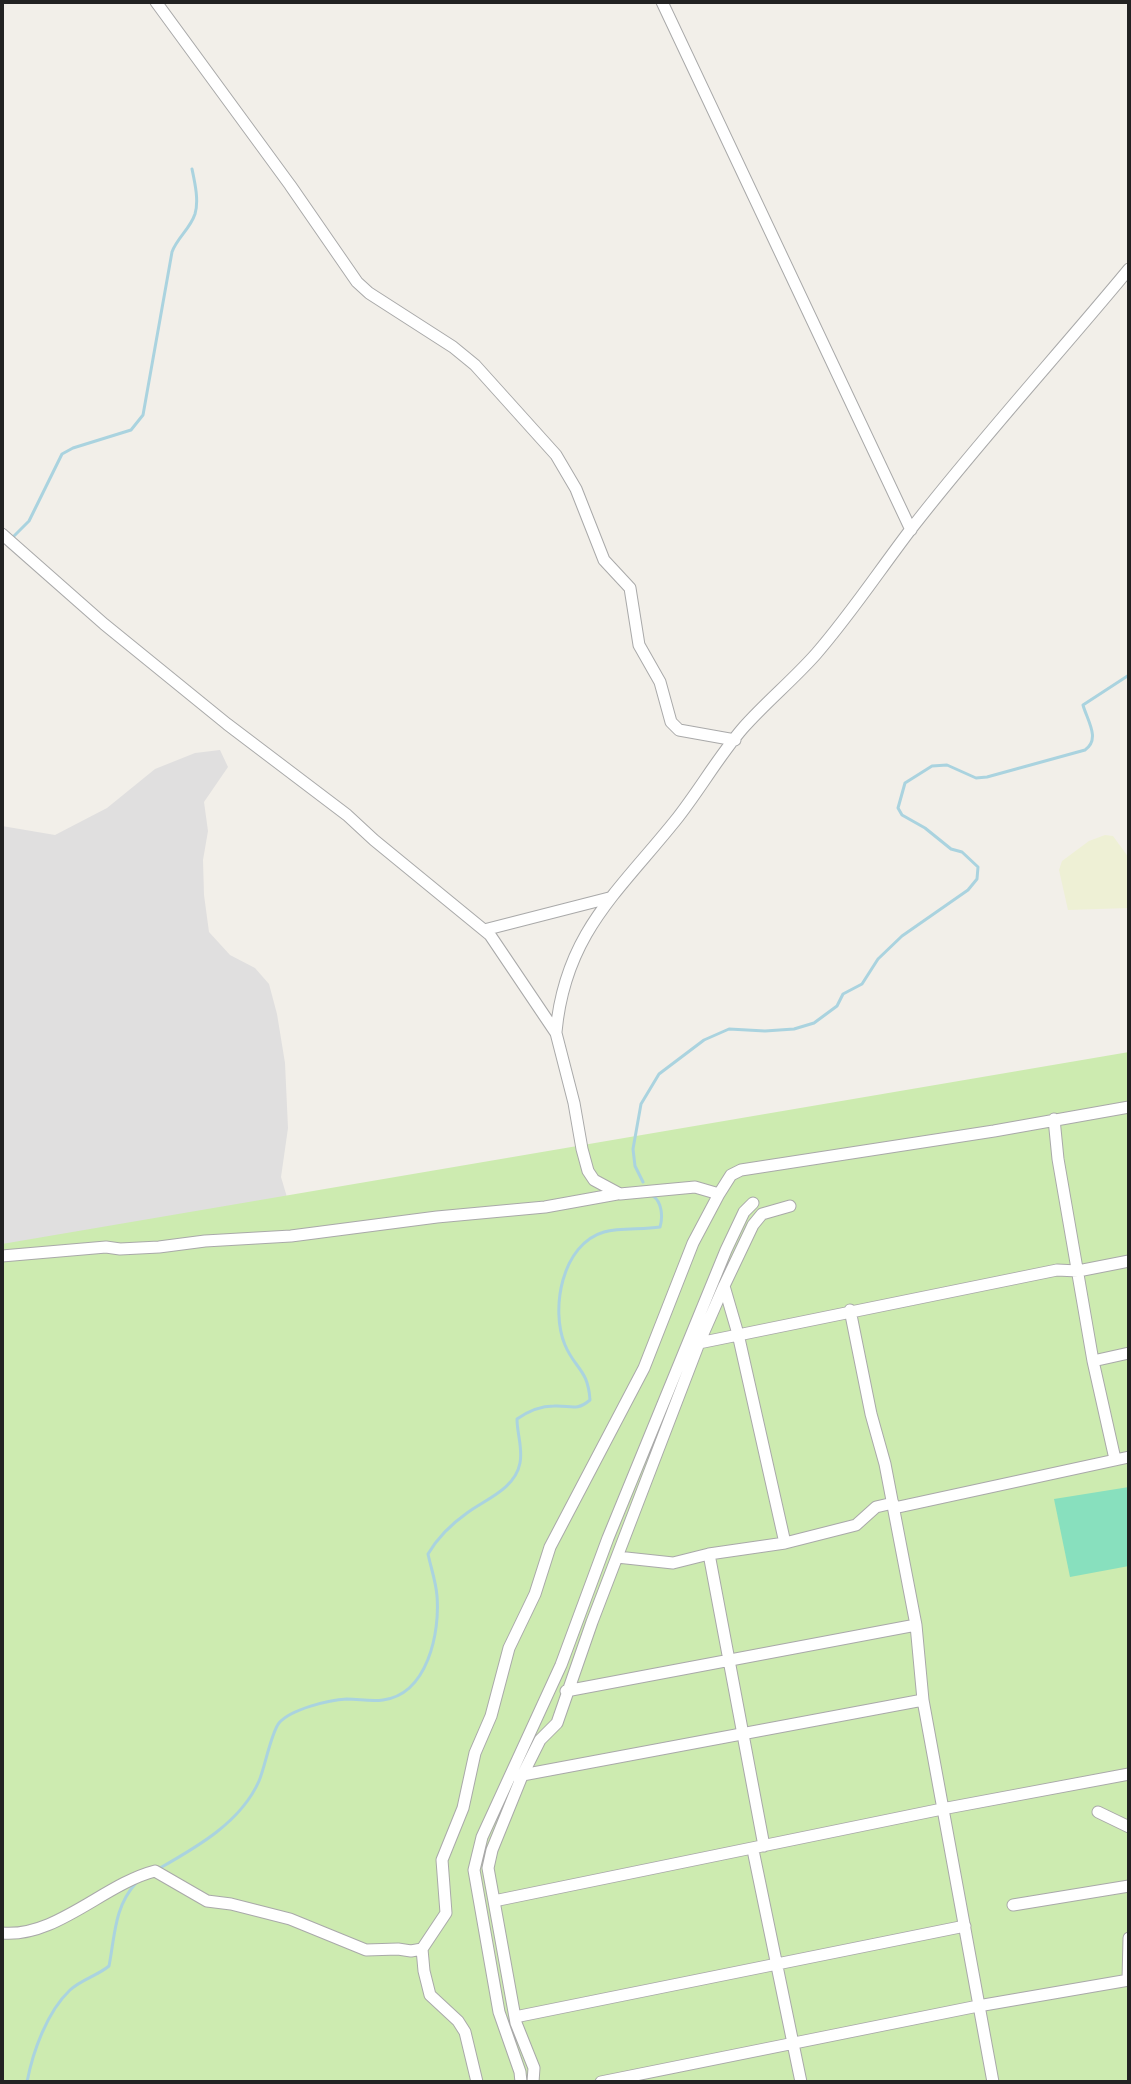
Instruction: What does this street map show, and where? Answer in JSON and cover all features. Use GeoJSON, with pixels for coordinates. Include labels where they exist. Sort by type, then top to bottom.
{"type":"FeatureCollection","features":[{"type":"Feature","properties":{"kind":"street"},"geometry":{"type":"LineString","coordinates":[[156,2],[357,282],[475,365],[556,455],[576,489],[604,560],[630,588],[639,645],[660,682],[671,722],[679,730],[735,740]]}},
{"type":"Feature","properties":{"kind":"street"},"geometry":{"type":"LineString","coordinates":[[662,2],[911,530]]}},
{"type":"Feature","properties":{"kind":"street"},"geometry":{"type":"LineString","coordinates":[[620,1194],[594,1180],[588,1171],[556,1033],[559,999],[571,965],[592,924],[609,898],[678,818],[735,740],[816,654],[869,589],[911,530],[1129,269]]}},
{"type":"Feature","properties":{"kind":"street"},"geometry":{"type":"LineString","coordinates":[[2,534],[104,624],[227,724],[347,815],[484,930],[556,1033]]}},
{"type":"Feature","properties":{"kind":"street"},"geometry":{"type":"LineString","coordinates":[[484,930],[609,898]]}},
{"type":"Feature","properties":{"kind":"street"},"geometry":{"type":"LineString","coordinates":[[477,2082],[465,2032],[430,1995],[424,1971],[422,1949],[446,1913],[442,1860],[463,1808],[475,1753],[491,1716],[509,1648],[535,1594],[559,1527],[614,1430],[644,1368],[693,1243],[731,1175],[741,1170],[1129,1107]]}},
{"type":"Feature","properties":{"kind":"street"},"geometry":{"type":"LineString","coordinates":[[1054,1119],[1058,1159],[1093,1361],[1115,1459]]}},
{"type":"Feature","properties":{"kind":"street"},"geometry":{"type":"LineString","coordinates":[[2,1256],[291,1236],[695,1187],[719,1194]]}},
{"type":"Feature","properties":{"kind":"street"},"geometry":{"type":"LineString","coordinates":[[515,1775],[540,1740],[557,1723],[726,1250],[744,1212],[753,1203]]}},
{"type":"Feature","properties":{"kind":"street"},"geometry":{"type":"LineString","coordinates":[[533,2082],[534,2068],[515,2017],[489,1860],[505,1802],[608,1538],[694,1344],[753,1225],[762,1214],[790,1206]]}},
{"type":"Feature","properties":{"kind":"street"},"geometry":{"type":"LineString","coordinates":[[694,1344],[1057,1270],[1078,1271],[1129,1261]]}},
{"type":"Feature","properties":{"kind":"street"},"geometry":{"type":"LineString","coordinates":[[724,1286],[738,1334],[785,1543]]}},
{"type":"Feature","properties":{"kind":"street"},"geometry":{"type":"LineString","coordinates":[[850,1310],[916,1625],[923,1700],[993,2082]]}},
{"type":"Feature","properties":{"kind":"street"},"geometry":{"type":"LineString","coordinates":[[1093,1361],[1129,1353]]}},
{"type":"Feature","properties":{"kind":"street"},"geometry":{"type":"LineString","coordinates":[[617,1557],[673,1563],[709,1554],[785,1543],[856,1525],[876,1507],[1129,1457]]}},
{"type":"Feature","properties":{"kind":"street"},"geometry":{"type":"LineString","coordinates":[[709,1554],[744,1732],[758,1848],[801,2082]]}},
{"type":"Feature","properties":{"kind":"street"},"geometry":{"type":"LineString","coordinates":[[578,1619],[592,1622]]}},
{"type":"Feature","properties":{"kind":"street"},"geometry":{"type":"LineString","coordinates":[[566,1691],[916,1625]]}},
{"type":"Feature","properties":{"kind":"street"},"geometry":{"type":"LineString","coordinates":[[515,1775],[923,1700]]}},
{"type":"Feature","properties":{"kind":"street"},"geometry":{"type":"LineString","coordinates":[[494,1901],[1129,1774]]}},
{"type":"Feature","properties":{"kind":"street"},"geometry":{"type":"LineString","coordinates":[[505,1802],[482,1837],[474,1870],[499,2012],[521,2082]]}},
{"type":"Feature","properties":{"kind":"street"},"geometry":{"type":"LineString","coordinates":[[1098,1812],[1129,1827]]}},
{"type":"Feature","properties":{"kind":"street"},"geometry":{"type":"LineString","coordinates":[[2,1933],[35,1929],[89,1904],[121,1883],[155,1871],[207,1901],[290,1919],[366,1950],[422,1949]]}},
{"type":"Feature","properties":{"kind":"street"},"geometry":{"type":"LineString","coordinates":[[1013,1905],[1129,1886]]}},
{"type":"Feature","properties":{"kind":"street"},"geometry":{"type":"LineString","coordinates":[[515,2017],[965,1926]]}},
{"type":"Feature","properties":{"kind":"street"},"geometry":{"type":"LineString","coordinates":[[601,2082],[978,2006],[1128,1980],[1129,1938]]}},
{"type":"Feature","properties":{"kind":"shaded area"},"geometry":{"type":"Polygon","coordinates":[[[220,750],[228,767],[204,802],[208,831],[203,860],[204,895],[209,932],[230,955],[255,968],[269,984],[285,1063],[288,1128],[281,1177],[292,1214],[2,1571],[2,826],[55,835],[107,808],[155,769],[195,753],[220,750]]]}},
{"type":"Feature","properties":{"kind":"green space"},"geometry":{"type":"Polygon","coordinates":[[[1105,835],[1113,836],[1129,858],[1129,908],[1068,910],[1059,870],[1062,861],[1089,841],[1105,835]]]}},
{"type":"Feature","properties":{"kind":"green space"},"geometry":{"type":"Polygon","coordinates":[[[1129,1052],[1129,2082],[2,2082],[2,1244],[1129,1052]]]}},
{"type":"Feature","properties":{"kind":"green space"},"geometry":{"type":"Polygon","coordinates":[[[1129,1487],[1129,1566],[1070,1577],[1054,1499],[1129,1487]]]}},
{"type":"Feature","properties":{"kind":"waterway"},"geometry":{"type":"LineString","coordinates":[[11,539],[29,521],[62,454],[131,430],[143,415],[172,252],[196,209],[192,169]]}},
{"type":"Feature","properties":{"kind":"waterway"},"geometry":{"type":"LineString","coordinates":[[643,1182],[635,1166],[633,1149],[641,1104],[659,1074],[704,1040],[729,1029],[794,1029],[814,1023],[837,1006],[843,994],[862,984],[878,959],[902,936],[968,890],[977,879],[978,867],[962,852],[951,849],[925,828],[902,815],[898,808],[905,783],[932,766],[947,765],[976,778],[987,777],[1085,750],[1090,746],[1092,735],[1083,705],[1129,675]]}},
{"type":"Feature","properties":{"kind":"waterway"},"geometry":{"type":"LineString","coordinates":[[160,1868],[217,1832],[241,1809],[259,1781],[273,1734],[285,1718],[330,1701],[383,1700],[398,1695],[421,1674],[433,1643],[437,1611],[436,1586],[428,1554],[455,1522],[512,1480],[521,1457],[517,1419],[539,1408],[577,1407],[590,1400],[587,1382],[569,1353],[561,1330],[559,1314],[563,1280],[578,1250],[590,1239],[611,1230],[660,1227],[661,1210],[653,1196]]}},
{"type":"Feature","properties":{"kind":"waterway"},"geometry":{"type":"LineString","coordinates":[[27,2082],[37,2045],[54,2009],[75,1986],[109,1966],[119,1912],[136,1883]]}}]}
